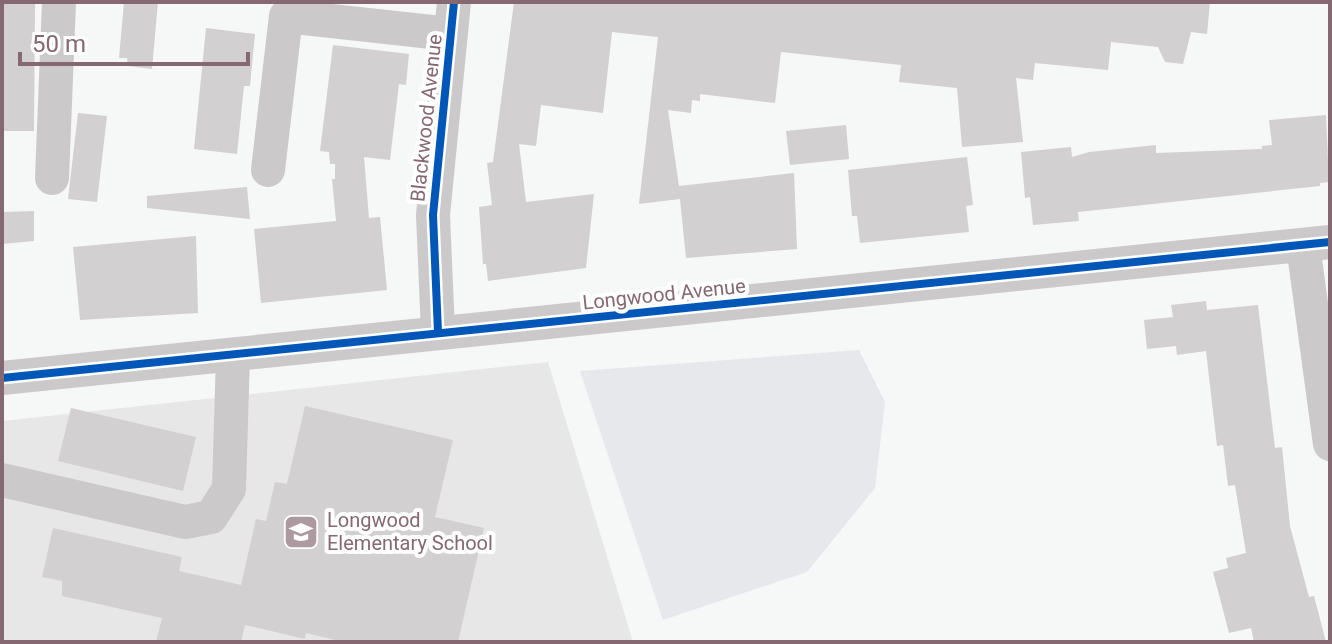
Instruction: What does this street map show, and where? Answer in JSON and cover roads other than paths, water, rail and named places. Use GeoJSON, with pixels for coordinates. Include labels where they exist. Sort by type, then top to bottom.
{"type":"FeatureCollection","features":[{"type":"Feature","properties":{"kind":"street"},"geometry":{"type":"LineString","coordinates":[[52,178],[59,2]]}},
{"type":"Feature","properties":{"kind":"street"},"geometry":{"type":"LineString","coordinates":[[268,170],[286,16],[452,18]]}},
{"type":"Feature","properties":{"kind":"street","name":"Blackwood Avenue"},"geometry":{"type":"LineString","coordinates":[[438,332],[433,215],[452,18]]}},
{"type":"Feature","properties":{"kind":"street"},"geometry":{"type":"LineString","coordinates":[[1317,244],[1330,444]]}},
{"type":"Feature","properties":{"kind":"street","name":"Longwood Avenue"},"geometry":{"type":"LineString","coordinates":[[2,378],[1317,244]]}},
{"type":"Feature","properties":{"kind":"street"},"geometry":{"type":"LineString","coordinates":[[2,480],[185,522],[211,517],[229,489],[233,355]]}},
{"type":"Feature","properties":{"kind":"place","name":"Longwood Elementary School"},"geometry":{"type":"Point","coordinates":[301,532]}}]}
